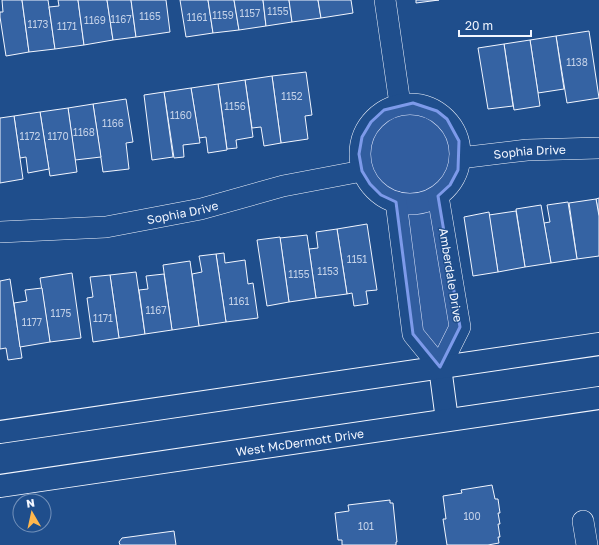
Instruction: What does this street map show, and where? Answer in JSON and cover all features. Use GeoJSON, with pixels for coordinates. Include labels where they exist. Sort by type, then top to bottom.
{"type":"FeatureCollection","features":[{"type":"Feature","properties":{"kind":"main road"},"geometry":{"type":"LineString","coordinates":[[0,432],[599,344]]}},
{"type":"Feature","properties":{"kind":"main road"},"geometry":{"type":"LineString","coordinates":[[440,367],[447,420]]}},
{"type":"Feature","properties":{"kind":"main road","name":"West McDermott Drive"},"geometry":{"type":"LineString","coordinates":[[0,486],[599,398]]}},
{"type":"Feature","properties":{"kind":"street"},"geometry":{"type":"LineString","coordinates":[[384,0],[400,104]]}},
{"type":"Feature","properties":{"kind":"street"},"geometry":{"type":"LineString","coordinates":[[413,103],[437,111],[447,119],[459,141],[460,158],[458,170],[450,185],[438,196],[424,202],[410,204],[396,202],[381,195],[370,184],[362,171],[359,154],[362,137],[371,122],[384,110],[400,104],[413,103]]}},
{"type":"Feature","properties":{"kind":"street","name":"Sophia Drive"},"geometry":{"type":"LineString","coordinates":[[460,158],[527,150],[599,148]]}},
{"type":"Feature","properties":{"kind":"street","name":"Sophia Drive"},"geometry":{"type":"LineString","coordinates":[[0,232],[106,227],[201,209],[283,186],[362,171]]}},
{"type":"Feature","properties":{"kind":"street","name":"Amberdale Drive"},"geometry":{"type":"LineString","coordinates":[[438,196],[460,327],[440,367]]}},
{"type":"Feature","properties":{"kind":"street"},"geometry":{"type":"LineString","coordinates":[[396,202],[413,334],[440,367]]}},
{"type":"Feature","properties":{"kind":"street"},"geometry":{"type":"LineString","coordinates":[[583,521],[587,545]]}},
{"type":"Feature","properties":{"kind":"highlighted area"},"geometry":{"type":"Polygon","coordinates":[[[413,103],[437,111],[447,119],[459,141],[458,170],[450,185],[438,196],[460,327],[440,367],[413,334],[396,202],[381,195],[370,184],[362,171],[359,154],[362,137],[371,122],[384,110],[413,103]]]}},
{"type":"Feature","properties":{"kind":"building"},"geometry":{"type":"Polygon","coordinates":[[[2,0],[22,0],[29,52],[6,56],[0,17],[0,12],[3,12],[2,0]]]}},
{"type":"Feature","properties":{"kind":"building"},"geometry":{"type":"Polygon","coordinates":[[[22,0],[48,0],[55,49],[29,52],[22,0]]]}},
{"type":"Feature","properties":{"kind":"building"},"geometry":{"type":"Polygon","coordinates":[[[58,0],[78,0],[84,45],[55,49],[49,7],[59,6],[58,0]]]}},
{"type":"Feature","properties":{"kind":"building"},"geometry":{"type":"Polygon","coordinates":[[[78,0],[107,0],[113,40],[84,45],[78,0]]]}},
{"type":"Feature","properties":{"kind":"building"},"geometry":{"type":"Polygon","coordinates":[[[107,0],[131,0],[136,37],[113,40],[107,0]]]}},
{"type":"Feature","properties":{"kind":"building"},"geometry":{"type":"Polygon","coordinates":[[[131,0],[166,0],[170,32],[136,37],[131,0]]]}},
{"type":"Feature","properties":{"kind":"building"},"geometry":{"type":"Polygon","coordinates":[[[180,0],[208,0],[213,33],[186,37],[180,0]]]}},
{"type":"Feature","properties":{"kind":"building"},"geometry":{"type":"Polygon","coordinates":[[[208,0],[234,0],[239,30],[213,33],[208,0]]]}},
{"type":"Feature","properties":{"kind":"building"},"geometry":{"type":"Polygon","coordinates":[[[234,0],[263,0],[266,26],[239,30],[234,0]]]}},
{"type":"Feature","properties":{"kind":"building"},"geometry":{"type":"Polygon","coordinates":[[[263,0],[289,0],[292,22],[266,26],[263,0]]]}},
{"type":"Feature","properties":{"kind":"building"},"geometry":{"type":"Polygon","coordinates":[[[289,0],[318,0],[321,18],[292,22],[289,0]]]}},
{"type":"Feature","properties":{"kind":"building"},"geometry":{"type":"Polygon","coordinates":[[[318,0],[351,0],[353,13],[321,18],[318,0]]]}},
{"type":"Feature","properties":{"kind":"building"},"geometry":{"type":"Polygon","coordinates":[[[416,0],[439,0],[416,3],[416,0]]]}},
{"type":"Feature","properties":{"kind":"building"},"geometry":{"type":"Polygon","coordinates":[[[589,31],[599,98],[567,103],[556,36],[589,31]]]}},
{"type":"Feature","properties":{"kind":"building"},"geometry":{"type":"Polygon","coordinates":[[[556,36],[564,89],[538,93],[530,40],[556,36]]]}},
{"type":"Feature","properties":{"kind":"building"},"geometry":{"type":"Polygon","coordinates":[[[530,40],[540,106],[514,110],[504,44],[530,40]]]}},
{"type":"Feature","properties":{"kind":"building"},"geometry":{"type":"Polygon","coordinates":[[[504,44],[513,106],[488,109],[478,48],[504,44]]]}},
{"type":"Feature","properties":{"kind":"building"},"geometry":{"type":"Polygon","coordinates":[[[306,72],[312,115],[305,116],[308,139],[281,143],[272,76],[306,72]]]}},
{"type":"Feature","properties":{"kind":"building"},"geometry":{"type":"Polygon","coordinates":[[[272,76],[281,143],[264,146],[261,127],[252,128],[245,80],[272,76]]]}},
{"type":"Feature","properties":{"kind":"building"},"geometry":{"type":"Polygon","coordinates":[[[245,80],[253,137],[236,140],[237,148],[227,149],[218,84],[245,80]]]}},
{"type":"Feature","properties":{"kind":"building"},"geometry":{"type":"Polygon","coordinates":[[[218,84],[227,150],[208,153],[206,137],[199,138],[191,88],[218,84]]]}},
{"type":"Feature","properties":{"kind":"building"},"geometry":{"type":"Polygon","coordinates":[[[191,88],[200,143],[183,145],[184,157],[174,158],[164,92],[191,88]]]}},
{"type":"Feature","properties":{"kind":"building"},"geometry":{"type":"Polygon","coordinates":[[[164,92],[173,157],[152,160],[144,95],[164,92]]]}},
{"type":"Feature","properties":{"kind":"building"},"geometry":{"type":"Polygon","coordinates":[[[126,99],[133,142],[126,143],[129,169],[103,172],[93,104],[126,99]]]}},
{"type":"Feature","properties":{"kind":"building"},"geometry":{"type":"Polygon","coordinates":[[[93,104],[101,157],[75,160],[68,108],[93,104]]]}},
{"type":"Feature","properties":{"kind":"building"},"geometry":{"type":"Polygon","coordinates":[[[68,108],[77,172],[50,176],[40,112],[68,108]]]}},
{"type":"Feature","properties":{"kind":"building"},"geometry":{"type":"Polygon","coordinates":[[[40,112],[49,169],[28,173],[26,157],[20,158],[14,116],[40,112]]]}},
{"type":"Feature","properties":{"kind":"building"},"geometry":{"type":"Polygon","coordinates":[[[14,116],[23,179],[0,183],[0,118],[14,116]]]}},
{"type":"Feature","properties":{"kind":"building"},"geometry":{"type":"Polygon","coordinates":[[[599,198],[599,216],[596,199],[599,198]]]}},
{"type":"Feature","properties":{"kind":"building"},"geometry":{"type":"Polygon","coordinates":[[[596,199],[599,216],[599,256],[577,259],[569,203],[596,199]]]}},
{"type":"Feature","properties":{"kind":"building"},"geometry":{"type":"Polygon","coordinates":[[[568,202],[577,259],[551,263],[544,223],[550,222],[547,205],[568,202]]]}},
{"type":"Feature","properties":{"kind":"building"},"geometry":{"type":"Polygon","coordinates":[[[541,205],[551,263],[525,267],[516,209],[541,205]]]}},
{"type":"Feature","properties":{"kind":"building"},"geometry":{"type":"Polygon","coordinates":[[[516,211],[525,267],[498,272],[489,215],[516,211]]]}},
{"type":"Feature","properties":{"kind":"building"},"geometry":{"type":"Polygon","coordinates":[[[489,212],[498,272],[473,276],[464,217],[489,212]]]}},
{"type":"Feature","properties":{"kind":"building"},"geometry":{"type":"Polygon","coordinates":[[[367,224],[377,290],[366,291],[368,304],[354,306],[352,293],[347,294],[337,229],[367,224]]]}},
{"type":"Feature","properties":{"kind":"building"},"geometry":{"type":"Polygon","coordinates":[[[337,229],[347,294],[316,298],[309,249],[318,248],[316,232],[337,229]]]}},
{"type":"Feature","properties":{"kind":"building"},"geometry":{"type":"Polygon","coordinates":[[[307,235],[316,298],[289,302],[280,238],[307,235]]]}},
{"type":"Feature","properties":{"kind":"building"},"geometry":{"type":"Polygon","coordinates":[[[280,237],[289,302],[267,306],[257,240],[280,237]]]}},
{"type":"Feature","properties":{"kind":"building"},"geometry":{"type":"Polygon","coordinates":[[[224,253],[225,263],[245,260],[248,284],[253,283],[258,318],[226,322],[216,254],[224,253]]]}},
{"type":"Feature","properties":{"kind":"building"},"geometry":{"type":"Polygon","coordinates":[[[216,254],[226,322],[199,326],[192,274],[202,272],[199,256],[216,254]]]}},
{"type":"Feature","properties":{"kind":"building"},"geometry":{"type":"Polygon","coordinates":[[[190,261],[199,326],[172,330],[163,265],[190,261]]]}},
{"type":"Feature","properties":{"kind":"building"},"geometry":{"type":"Polygon","coordinates":[[[136,272],[145,334],[119,338],[110,275],[136,272]]]}},
{"type":"Feature","properties":{"kind":"building"},"geometry":{"type":"Polygon","coordinates":[[[72,273],[81,338],[50,342],[40,278],[72,273]]]}},
{"type":"Feature","properties":{"kind":"building"},"geometry":{"type":"Polygon","coordinates":[[[164,274],[172,330],[145,334],[139,290],[148,289],[146,276],[164,274]]]}},
{"type":"Feature","properties":{"kind":"building"},"geometry":{"type":"Polygon","coordinates":[[[110,275],[119,338],[93,342],[87,298],[93,297],[90,277],[110,275]]]}},
{"type":"Feature","properties":{"kind":"building"},"geometry":{"type":"Polygon","coordinates":[[[10,279],[22,358],[8,360],[6,348],[0,349],[0,281],[10,279]]]}},
{"type":"Feature","properties":{"kind":"building"},"geometry":{"type":"Polygon","coordinates":[[[42,288],[50,342],[20,347],[14,303],[27,301],[25,290],[42,288]]]}},
{"type":"Feature","properties":{"kind":"building"},"geometry":{"type":"Polygon","coordinates":[[[492,485],[495,499],[498,499],[500,513],[498,513],[500,524],[498,524],[500,537],[498,537],[499,543],[488,545],[447,545],[443,519],[446,519],[443,496],[462,493],[461,490],[492,485]]]}},
{"type":"Feature","properties":{"kind":"building"},"geometry":{"type":"Polygon","coordinates":[[[390,500],[390,503],[393,503],[397,542],[396,545],[342,545],[342,540],[338,540],[335,513],[349,511],[348,505],[390,500]]]}},
{"type":"Feature","properties":{"kind":"building"},"geometry":{"type":"Polygon","coordinates":[[[174,531],[176,545],[120,545],[119,542],[122,538],[174,531]]]}}]}
